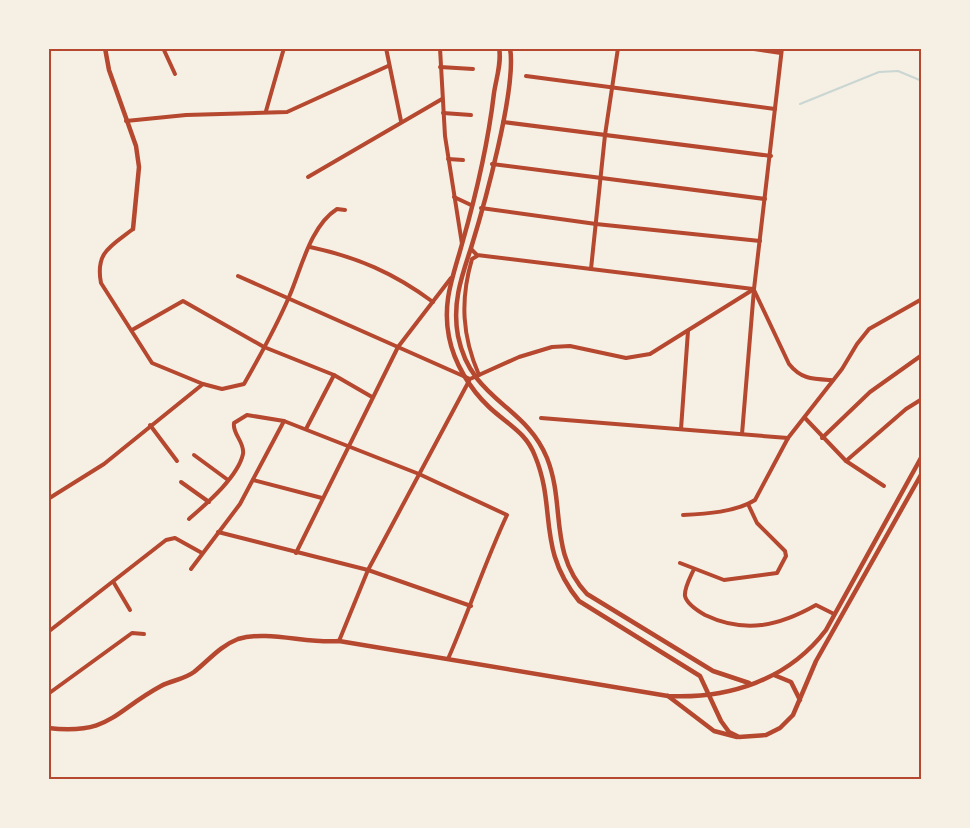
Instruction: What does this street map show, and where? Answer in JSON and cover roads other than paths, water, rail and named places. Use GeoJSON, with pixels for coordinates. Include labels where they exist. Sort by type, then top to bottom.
{"type":"FeatureCollection","features":[{"type":"Feature","properties":{"kind":"street"},"geometry":{"type":"LineString","coordinates":[[105,48],[109,70],[136,146],[139,167],[133,228],[104,251],[98,268],[101,283],[153,363],[202,384],[222,389],[244,384],[289,298],[310,247],[333,211],[337,208],[345,210]]}},
{"type":"Feature","properties":{"kind":"street"},"geometry":{"type":"LineString","coordinates":[[163,48],[175,74]]}},
{"type":"Feature","properties":{"kind":"street"},"geometry":{"type":"LineString","coordinates":[[266,111],[284,48]]}},
{"type":"Feature","properties":{"kind":"street"},"geometry":{"type":"LineString","coordinates":[[386,48],[401,121]]}},
{"type":"Feature","properties":{"kind":"street"},"geometry":{"type":"LineString","coordinates":[[440,48],[448,159],[462,245]]}},
{"type":"Feature","properties":{"kind":"street"},"geometry":{"type":"LineString","coordinates":[[499,48],[491,120],[462,245],[451,278],[446,311],[449,338],[458,364],[467,380],[490,408],[512,424],[532,447],[541,470],[551,550],[567,586],[579,601],[694,671],[704,681],[724,727],[739,737]]}},
{"type":"Feature","properties":{"kind":"street"},"geometry":{"type":"LineString","coordinates":[[510,48],[503,122],[471,248],[457,289],[458,337],[466,362],[480,384],[499,404],[521,418],[540,442],[551,469],[561,547],[565,563],[574,580],[587,594],[712,671],[749,683]]}},
{"type":"Feature","properties":{"kind":"street"},"geometry":{"type":"LineString","coordinates":[[591,269],[605,135],[618,48]]}},
{"type":"Feature","properties":{"kind":"street"},"geometry":{"type":"LineString","coordinates":[[742,434],[753,289],[771,156],[782,50],[747,48]]}},
{"type":"Feature","properties":{"kind":"street"},"geometry":{"type":"LineString","coordinates":[[126,121],[266,111],[287,112],[388,66]]}},
{"type":"Feature","properties":{"kind":"street"},"geometry":{"type":"LineString","coordinates":[[440,67],[473,69]]}},
{"type":"Feature","properties":{"kind":"street"},"geometry":{"type":"LineString","coordinates":[[526,76],[775,109]]}},
{"type":"Feature","properties":{"kind":"street"},"geometry":{"type":"LineString","coordinates":[[308,177],[442,99]]}},
{"type":"Feature","properties":{"kind":"street"},"geometry":{"type":"LineString","coordinates":[[443,113],[471,116]]}},
{"type":"Feature","properties":{"kind":"street"},"geometry":{"type":"LineString","coordinates":[[503,122],[771,156]]}},
{"type":"Feature","properties":{"kind":"street"},"geometry":{"type":"LineString","coordinates":[[448,159],[463,160]]}},
{"type":"Feature","properties":{"kind":"street"},"geometry":{"type":"LineString","coordinates":[[492,164],[765,199]]}},
{"type":"Feature","properties":{"kind":"street"},"geometry":{"type":"LineString","coordinates":[[453,197],[471,205]]}},
{"type":"Feature","properties":{"kind":"street"},"geometry":{"type":"LineString","coordinates":[[481,208],[596,224],[760,241]]}},
{"type":"Feature","properties":{"kind":"street"},"geometry":{"type":"LineString","coordinates":[[310,247],[344,254],[376,266],[406,282],[433,302]]}},
{"type":"Feature","properties":{"kind":"street"},"geometry":{"type":"LineString","coordinates":[[471,248],[477,255],[753,289]]}},
{"type":"Feature","properties":{"kind":"street"},"geometry":{"type":"LineString","coordinates":[[477,255],[472,259],[467,277],[463,309],[465,335],[479,375]]}},
{"type":"Feature","properties":{"kind":"street"},"geometry":{"type":"LineString","coordinates":[[238,276],[470,379]]}},
{"type":"Feature","properties":{"kind":"street"},"geometry":{"type":"LineString","coordinates":[[296,553],[398,346],[451,278]]}},
{"type":"Feature","properties":{"kind":"street"},"geometry":{"type":"LineString","coordinates":[[339,641],[368,570],[470,379],[519,357],[552,347],[570,346],[626,358],[650,354],[753,289]]}},
{"type":"Feature","properties":{"kind":"street"},"geometry":{"type":"LineString","coordinates":[[753,289],[789,364],[797,375],[807,379],[831,380]]}},
{"type":"Feature","properties":{"kind":"street"},"geometry":{"type":"LineString","coordinates":[[683,515],[706,513],[748,504],[756,500],[788,438],[806,418],[869,329],[922,299]]}},
{"type":"Feature","properties":{"kind":"street"},"geometry":{"type":"LineString","coordinates":[[132,330],[183,301],[264,347],[334,375],[372,397]]}},
{"type":"Feature","properties":{"kind":"street"},"geometry":{"type":"LineString","coordinates":[[681,429],[688,330]]}},
{"type":"Feature","properties":{"kind":"street"},"geometry":{"type":"LineString","coordinates":[[822,438],[870,392],[922,355]]}},
{"type":"Feature","properties":{"kind":"street"},"geometry":{"type":"LineString","coordinates":[[306,429],[334,375]]}},
{"type":"Feature","properties":{"kind":"street"},"geometry":{"type":"LineString","coordinates":[[48,499],[104,464],[202,384]]}},
{"type":"Feature","properties":{"kind":"street"},"geometry":{"type":"LineString","coordinates":[[846,461],[906,409],[922,399]]}},
{"type":"Feature","properties":{"kind":"street"},"geometry":{"type":"LineString","coordinates":[[189,519],[209,502],[228,480],[243,455],[242,446],[233,428],[236,419],[247,415],[284,421],[306,429],[419,474],[507,516],[487,557],[471,606],[448,659]]}},
{"type":"Feature","properties":{"kind":"street"},"geometry":{"type":"LineString","coordinates":[[541,418],[788,438]]}},
{"type":"Feature","properties":{"kind":"street"},"geometry":{"type":"LineString","coordinates":[[806,418],[822,438],[846,461],[885,486]]}},
{"type":"Feature","properties":{"kind":"street"},"geometry":{"type":"LineString","coordinates":[[191,569],[240,504],[284,421]]}},
{"type":"Feature","properties":{"kind":"street"},"geometry":{"type":"LineString","coordinates":[[150,425],[177,461]]}},
{"type":"Feature","properties":{"kind":"street"},"geometry":{"type":"LineString","coordinates":[[194,455],[228,480]]}},
{"type":"Feature","properties":{"kind":"street"},"geometry":{"type":"LineString","coordinates":[[48,728],[79,730],[106,722],[163,685],[184,679],[223,646],[241,638],[255,637],[318,643],[339,641],[668,696],[725,694],[772,675],[807,654],[826,630],[922,456]]}},
{"type":"Feature","properties":{"kind":"street"},"geometry":{"type":"LineString","coordinates":[[668,696],[714,730],[739,737],[766,735],[780,728],[793,715],[816,661],[922,473]]}},
{"type":"Feature","properties":{"kind":"street"},"geometry":{"type":"LineString","coordinates":[[253,480],[322,498]]}},
{"type":"Feature","properties":{"kind":"street"},"geometry":{"type":"LineString","coordinates":[[181,482],[209,502]]}},
{"type":"Feature","properties":{"kind":"street"},"geometry":{"type":"LineString","coordinates":[[680,563],[724,580],[777,573],[786,556],[785,551],[757,523],[748,504]]}},
{"type":"Feature","properties":{"kind":"street"},"geometry":{"type":"LineString","coordinates":[[218,532],[368,570],[471,606]]}},
{"type":"Feature","properties":{"kind":"street"},"geometry":{"type":"LineString","coordinates":[[48,632],[171,538],[202,553]]}},
{"type":"Feature","properties":{"kind":"street"},"geometry":{"type":"LineString","coordinates":[[694,569],[685,592],[687,599],[697,611],[719,622],[745,627],[761,627],[793,618],[816,605],[834,614]]}},
{"type":"Feature","properties":{"kind":"street"},"geometry":{"type":"LineString","coordinates":[[114,583],[130,610]]}},
{"type":"Feature","properties":{"kind":"street"},"geometry":{"type":"LineString","coordinates":[[49,691],[134,632],[144,634]]}},
{"type":"Feature","properties":{"kind":"street"},"geometry":{"type":"LineString","coordinates":[[772,675],[791,682],[800,700]]}},
{"type":"Feature","properties":{"kind":"waterway"},"geometry":{"type":"LineString","coordinates":[[800,104],[879,72],[898,71],[922,81]]}}]}
